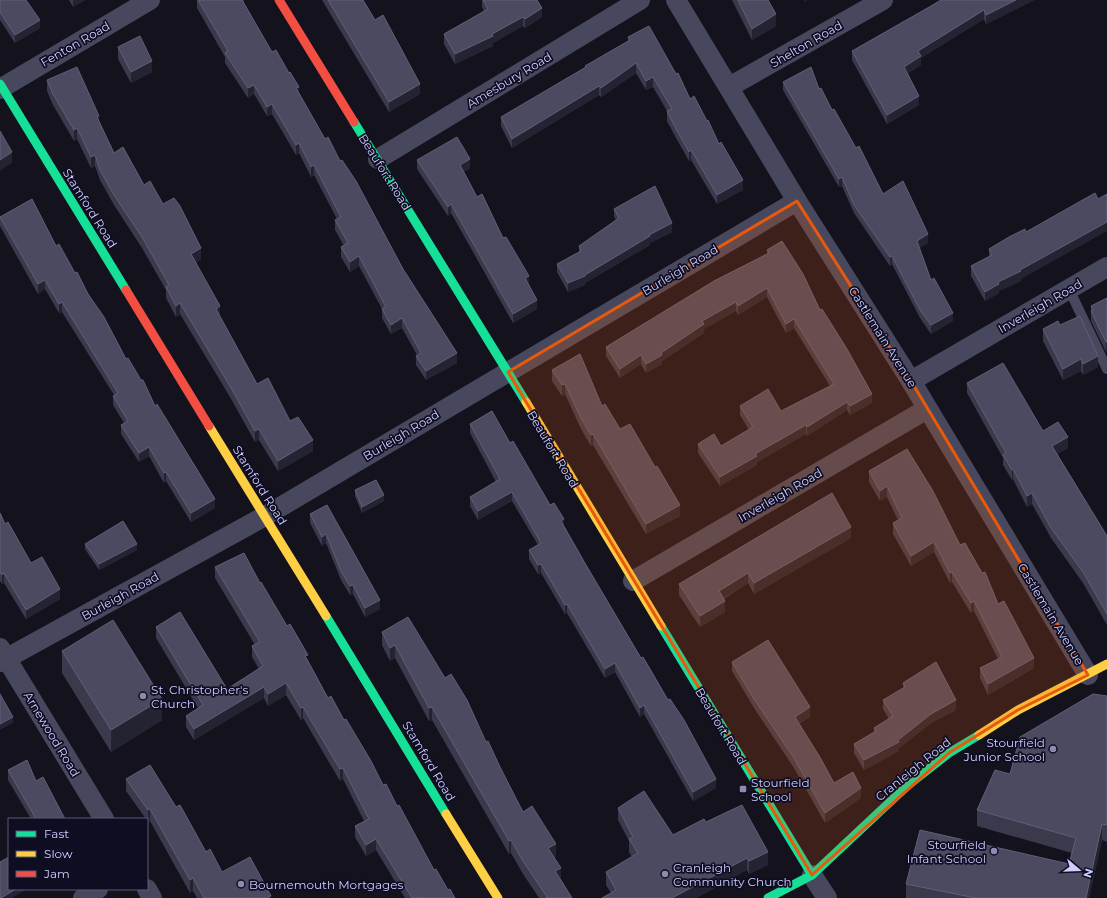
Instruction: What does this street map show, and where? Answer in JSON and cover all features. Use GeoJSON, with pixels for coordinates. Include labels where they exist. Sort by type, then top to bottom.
{"type":"FeatureCollection","features":[{"type":"Feature","properties":{"kind":"street","name":"Fenton Road"},"geometry":{"type":"LineString","coordinates":[[1,87],[150,0]]}},
{"type":"Feature","properties":{"kind":"street","name":"Beaufort Road"},"geometry":{"type":"LineString","coordinates":[[279,0],[508,372],[633,581],[827,898]]}},
{"type":"Feature","properties":{"kind":"street","name":"Amesbury Road"},"geometry":{"type":"LineString","coordinates":[[378,159],[640,0]]}},
{"type":"Feature","properties":{"kind":"street","name":"Castlemain Avenue"},"geometry":{"type":"LineString","coordinates":[[676,0],[797,201],[911,381],[1088,675]]}},
{"type":"Feature","properties":{"kind":"street","name":"Shelton Road"},"geometry":{"type":"LineString","coordinates":[[729,87],[883,0]]}},
{"type":"Feature","properties":{"kind":"street","name":"Stamford Road"},"geometry":{"type":"LineString","coordinates":[[1,87],[498,898]]}},
{"type":"Feature","properties":{"kind":"street","name":"Burleigh Road"},"geometry":{"type":"LineString","coordinates":[[2,656],[265,516],[797,201]]}},
{"type":"Feature","properties":{"kind":"street","name":"Inverleigh Road"},"geometry":{"type":"LineString","coordinates":[[911,381],[1107,267]]}},
{"type":"Feature","properties":{"kind":"street","name":"Inverleigh Road"},"geometry":{"type":"LineString","coordinates":[[633,581],[927,409]]}},
{"type":"Feature","properties":{"kind":"street","name":"Arnewood Road"},"geometry":{"type":"LineString","coordinates":[[2,656],[103,818]]}},
{"type":"Feature","properties":{"kind":"street","name":"Cranleigh Road"},"geometry":{"type":"LineString","coordinates":[[768,898],[812,875],[907,786],[949,753],[1018,710],[1107,664]]}},
{"type":"Feature","properties":{"kind":"street"},"geometry":{"type":"LineString","coordinates":[[83,898],[96,890]]}},
{"type":"Feature","properties":{"kind":"lane"},"geometry":{"type":"LineString","coordinates":[[1069,289],[1107,369]]}},
{"type":"Feature","properties":{"kind":"highlighted area"},"geometry":{"type":"Polygon","coordinates":[[[797,201],[911,381],[1088,675],[1018,710],[949,753],[812,875],[508,372],[797,201]]]}},
{"type":"Feature","properties":{"kind":"building"},"geometry":{"type":"Polygon","coordinates":[[[0,0],[26,0],[40,20],[15,35],[0,12],[0,0]]]}},
{"type":"Feature","properties":{"kind":"building"},"geometry":{"type":"Polygon","coordinates":[[[198,0],[242,0],[272,52],[276,50],[289,73],[290,72],[299,87],[296,88],[325,139],[328,137],[340,161],[342,160],[356,181],[403,269],[457,353],[426,371],[416,356],[421,353],[402,318],[391,325],[382,309],[386,307],[359,256],[350,262],[341,247],[348,243],[335,220],[341,217],[314,165],[311,167],[299,143],[296,145],[272,104],[267,107],[254,85],[248,88],[225,53],[228,51],[198,0]]]}},
{"type":"Feature","properties":{"kind":"building"},"geometry":{"type":"Polygon","coordinates":[[[328,0],[363,0],[375,20],[383,15],[420,84],[389,102],[328,0]]]}},
{"type":"Feature","properties":{"kind":"building"},"geometry":{"type":"Polygon","coordinates":[[[483,0],[537,0],[542,8],[525,19],[523,17],[492,34],[493,36],[455,54],[444,34],[488,9],[483,0]]]}},
{"type":"Feature","properties":{"kind":"building"},"geometry":{"type":"Polygon","coordinates":[[[738,0],[768,0],[776,14],[752,29],[738,0]]]}},
{"type":"Feature","properties":{"kind":"building"},"geometry":{"type":"Polygon","coordinates":[[[941,0],[1016,0],[986,15],[984,10],[918,51],[921,56],[904,67],[919,96],[887,115],[852,51],[941,0]]]}},
{"type":"Feature","properties":{"kind":"building"},"geometry":{"type":"Polygon","coordinates":[[[649,26],[676,74],[678,73],[690,99],[694,96],[707,121],[708,120],[719,144],[721,142],[743,180],[717,195],[691,150],[689,152],[676,129],[667,111],[672,109],[653,77],[646,81],[636,63],[601,88],[599,86],[512,139],[501,117],[630,40],[628,37],[649,26]]]}},
{"type":"Feature","properties":{"kind":"building"},"geometry":{"type":"Polygon","coordinates":[[[140,36],[152,61],[131,72],[118,47],[140,36]]]}},
{"type":"Feature","properties":{"kind":"building"},"geometry":{"type":"Polygon","coordinates":[[[77,67],[99,116],[97,117],[114,153],[123,147],[144,185],[150,181],[163,204],[174,198],[180,206],[201,248],[191,254],[220,306],[216,309],[257,384],[268,378],[290,421],[298,417],[313,440],[278,461],[259,429],[255,431],[180,303],[176,306],[166,287],[169,285],[142,237],[114,195],[100,170],[95,155],[91,157],[77,128],[74,130],[53,94],[47,80],[77,67]]]}},
{"type":"Feature","properties":{"kind":"building"},"geometry":{"type":"Polygon","coordinates":[[[811,67],[819,89],[821,88],[832,110],[834,109],[856,148],[859,146],[883,194],[903,181],[928,234],[917,241],[931,280],[934,278],[953,313],[931,325],[920,310],[892,256],[890,257],[854,205],[842,177],[839,179],[783,82],[811,67]]]}},
{"type":"Feature","properties":{"kind":"building"},"geometry":{"type":"Polygon","coordinates":[[[0,131],[12,152],[0,160],[0,131]]]}},
{"type":"Feature","properties":{"kind":"building"},"geometry":{"type":"Polygon","coordinates":[[[457,137],[470,159],[460,165],[477,197],[482,194],[503,238],[506,237],[529,276],[525,278],[537,300],[513,314],[451,204],[448,207],[417,160],[457,137]]]}},
{"type":"Feature","properties":{"kind":"building"},"geometry":{"type":"Polygon","coordinates":[[[655,186],[672,223],[649,235],[650,236],[585,276],[568,283],[557,264],[581,251],[579,246],[619,218],[614,209],[655,186]]]}},
{"type":"Feature","properties":{"kind":"building"},"geometry":{"type":"Polygon","coordinates":[[[1095,193],[1098,199],[1107,194],[1107,222],[1020,270],[1021,271],[998,282],[999,284],[985,292],[971,266],[992,255],[989,249],[1025,229],[1026,232],[1095,193]]]}},
{"type":"Feature","properties":{"kind":"building"},"geometry":{"type":"Polygon","coordinates":[[[32,199],[56,246],[59,244],[75,273],[77,272],[88,294],[104,317],[126,359],[128,358],[141,380],[143,380],[155,406],[157,404],[215,499],[191,513],[166,472],[164,473],[149,447],[139,453],[121,425],[128,421],[113,396],[118,393],[62,302],[59,304],[45,280],[38,284],[0,217],[32,199]]]}},
{"type":"Feature","properties":{"kind":"building"},"geometry":{"type":"Polygon","coordinates":[[[782,241],[803,274],[820,310],[822,309],[847,349],[872,394],[850,406],[847,402],[807,427],[806,425],[755,454],[757,456],[720,477],[698,444],[714,434],[721,446],[753,427],[740,406],[768,389],[781,411],[834,384],[794,319],[786,324],[767,288],[738,306],[736,302],[702,321],[704,324],[661,353],[662,355],[646,364],[641,355],[620,369],[606,347],[714,281],[769,253],[767,250],[782,241]]]}},
{"type":"Feature","properties":{"kind":"building"},"geometry":{"type":"Polygon","coordinates":[[[1107,298],[1106,342],[1091,311],[1093,310],[1091,306],[1107,298]]]}},
{"type":"Feature","properties":{"kind":"building"},"geometry":{"type":"Polygon","coordinates":[[[1080,316],[1098,356],[1083,364],[1081,359],[1063,369],[1043,329],[1058,321],[1060,325],[1080,316]]]}},
{"type":"Feature","properties":{"kind":"building"},"geometry":{"type":"Polygon","coordinates":[[[580,354],[602,406],[605,404],[620,429],[630,424],[655,467],[657,466],[680,505],[646,524],[593,434],[591,435],[581,418],[565,384],[562,385],[552,370],[580,354]]]}},
{"type":"Feature","properties":{"kind":"building"},"geometry":{"type":"Polygon","coordinates":[[[1003,363],[1043,431],[1058,422],[1068,437],[1052,446],[1107,536],[1107,614],[1083,572],[1051,528],[1032,493],[1027,496],[1013,469],[1012,470],[1003,455],[1006,453],[967,383],[1003,363]]]}},
{"type":"Feature","properties":{"kind":"building"},"geometry":{"type":"Polygon","coordinates":[[[492,411],[510,443],[513,441],[550,505],[554,503],[564,519],[561,521],[586,565],[641,658],[643,657],[668,700],[670,699],[684,720],[716,779],[693,792],[644,705],[640,708],[615,663],[605,669],[567,604],[565,605],[541,564],[538,565],[529,550],[541,543],[512,492],[478,511],[470,497],[500,479],[470,424],[492,411]]]}},
{"type":"Feature","properties":{"kind":"building"},"geometry":{"type":"Polygon","coordinates":[[[907,449],[933,491],[960,545],[965,543],[982,573],[985,572],[998,604],[1004,601],[1034,658],[988,684],[980,668],[1002,657],[974,601],[971,603],[952,572],[950,573],[934,542],[911,556],[893,523],[902,518],[887,486],[880,491],[869,471],[907,449]]]}},
{"type":"Feature","properties":{"kind":"building"},"geometry":{"type":"Polygon","coordinates":[[[376,480],[384,495],[362,507],[355,490],[376,480]]]}},
{"type":"Feature","properties":{"kind":"building"},"geometry":{"type":"Polygon","coordinates":[[[832,493],[851,527],[754,583],[748,573],[719,591],[725,601],[700,616],[679,584],[832,493]]]}},
{"type":"Feature","properties":{"kind":"building"},"geometry":{"type":"Polygon","coordinates":[[[327,505],[380,600],[365,608],[353,585],[350,586],[341,571],[326,534],[322,537],[310,514],[327,505]]]}},
{"type":"Feature","properties":{"kind":"building"},"geometry":{"type":"Polygon","coordinates":[[[0,513],[5,524],[8,522],[31,563],[42,557],[60,589],[26,610],[4,573],[2,575],[0,572],[0,513]]]}},
{"type":"Feature","properties":{"kind":"building"},"geometry":{"type":"Polygon","coordinates":[[[123,521],[137,544],[99,564],[85,544],[123,521]]]}},
{"type":"Feature","properties":{"kind":"building"},"geometry":{"type":"Polygon","coordinates":[[[244,553],[260,583],[261,582],[287,626],[290,624],[308,655],[305,656],[328,698],[331,696],[344,720],[346,719],[371,761],[383,785],[386,784],[397,806],[399,805],[434,870],[436,869],[448,890],[450,889],[455,898],[412,898],[376,839],[366,845],[355,826],[369,819],[343,768],[340,769],[303,707],[301,708],[286,683],[268,694],[264,687],[194,729],[186,716],[203,705],[156,627],[180,612],[227,689],[263,666],[252,646],[260,642],[215,567],[244,553]]]}},
{"type":"Feature","properties":{"kind":"building"},"geometry":{"type":"Polygon","coordinates":[[[408,617],[445,678],[451,674],[467,700],[486,742],[488,741],[523,812],[532,806],[556,844],[548,848],[561,868],[555,871],[572,898],[546,898],[547,897],[511,840],[509,841],[432,707],[429,708],[395,645],[390,648],[382,632],[408,617]]]}},
{"type":"Feature","properties":{"kind":"building"},"geometry":{"type":"Polygon","coordinates":[[[113,620],[162,699],[111,730],[62,651],[113,620]]]}},
{"type":"Feature","properties":{"kind":"building"},"geometry":{"type":"Polygon","coordinates":[[[768,640],[810,707],[795,717],[834,783],[853,772],[861,788],[825,813],[794,758],[754,699],[732,662],[768,640]]]}},
{"type":"Feature","properties":{"kind":"building"},"geometry":{"type":"Polygon","coordinates":[[[936,662],[956,700],[931,714],[898,740],[899,742],[864,760],[854,744],[876,731],[874,728],[893,716],[883,700],[905,687],[903,683],[936,662]]]}},
{"type":"Feature","properties":{"kind":"building"},"geometry":{"type":"Polygon","coordinates":[[[0,694],[13,717],[0,724],[0,694]]]}},
{"type":"Feature","properties":{"kind":"building"},"geometry":{"type":"Polygon","coordinates":[[[1093,694],[1107,696],[1107,825],[1102,824],[1086,898],[976,898],[906,884],[920,830],[1069,864],[1076,838],[977,810],[995,770],[1010,774],[1020,737],[1093,694]]]}},
{"type":"Feature","properties":{"kind":"building"},"geometry":{"type":"Polygon","coordinates":[[[27,760],[36,781],[43,777],[64,818],[35,818],[8,770],[27,760]]]}},
{"type":"Feature","properties":{"kind":"building"},"geometry":{"type":"Polygon","coordinates":[[[150,765],[176,807],[180,805],[206,852],[210,849],[222,872],[250,857],[271,896],[267,898],[204,898],[193,878],[190,880],[150,809],[148,810],[126,779],[150,765]]]}},
{"type":"Feature","properties":{"kind":"building"},"geometry":{"type":"Polygon","coordinates":[[[644,791],[673,835],[704,819],[706,822],[742,805],[768,852],[749,861],[747,858],[672,898],[602,898],[616,890],[606,872],[638,853],[629,839],[633,837],[618,808],[644,791]]]}},
{"type":"Feature","properties":{"kind":"building"},"geometry":{"type":"Polygon","coordinates":[[[8,858],[8,890],[14,890],[1,898],[0,898],[0,862],[8,858]]]}},
{"type":"Feature","properties":{"kind":"traffic: fast"},"geometry":{"type":"LineString","coordinates":[[0,84],[126,290]]}},
{"type":"Feature","properties":{"kind":"traffic: fast"},"geometry":{"type":"LineString","coordinates":[[354,122],[526,402]]}},
{"type":"Feature","properties":{"kind":"traffic: fast"},"geometry":{"type":"LineString","coordinates":[[326,616],[446,814]]}},
{"type":"Feature","properties":{"kind":"traffic: fast"},"geometry":{"type":"LineString","coordinates":[[661,626],[812,875]]}},
{"type":"Feature","properties":{"kind":"traffic: fast"},"geometry":{"type":"LineString","coordinates":[[768,898],[812,875],[907,786],[949,753],[979,735]]}},
{"type":"Feature","properties":{"kind":"traffic: slow"},"geometry":{"type":"LineString","coordinates":[[526,402],[661,626]]}},
{"type":"Feature","properties":{"kind":"traffic: slow"},"geometry":{"type":"LineString","coordinates":[[209,426],[326,616]]}},
{"type":"Feature","properties":{"kind":"traffic: slow"},"geometry":{"type":"LineString","coordinates":[[979,735],[1018,710],[1107,664]]}},
{"type":"Feature","properties":{"kind":"traffic: slow"},"geometry":{"type":"LineString","coordinates":[[446,814],[498,898]]}},
{"type":"Feature","properties":{"kind":"traffic: jam"},"geometry":{"type":"LineString","coordinates":[[279,0],[354,122]]}},
{"type":"Feature","properties":{"kind":"traffic: jam"},"geometry":{"type":"LineString","coordinates":[[126,290],[209,426]]}},
{"type":"Feature","properties":{"kind":"place","name":"St. Christopher's Church"},"geometry":{"type":"Point","coordinates":[143,696]}},
{"type":"Feature","properties":{"kind":"place","name":"Stourfield Junior School"},"geometry":{"type":"Point","coordinates":[1053,749]}},
{"type":"Feature","properties":{"kind":"place","name":"Stourfield School"},"geometry":{"type":"Point","coordinates":[743,789]}},
{"type":"Feature","properties":{"kind":"place","name":"Stourfield Infant School"},"geometry":{"type":"Point","coordinates":[994,851]}},
{"type":"Feature","properties":{"kind":"place","name":"Cranleigh Community Church"},"geometry":{"type":"Point","coordinates":[665,874]}},
{"type":"Feature","properties":{"kind":"place","name":"Bournemouth Mortgages"},"geometry":{"type":"Point","coordinates":[241,884]}}]}
